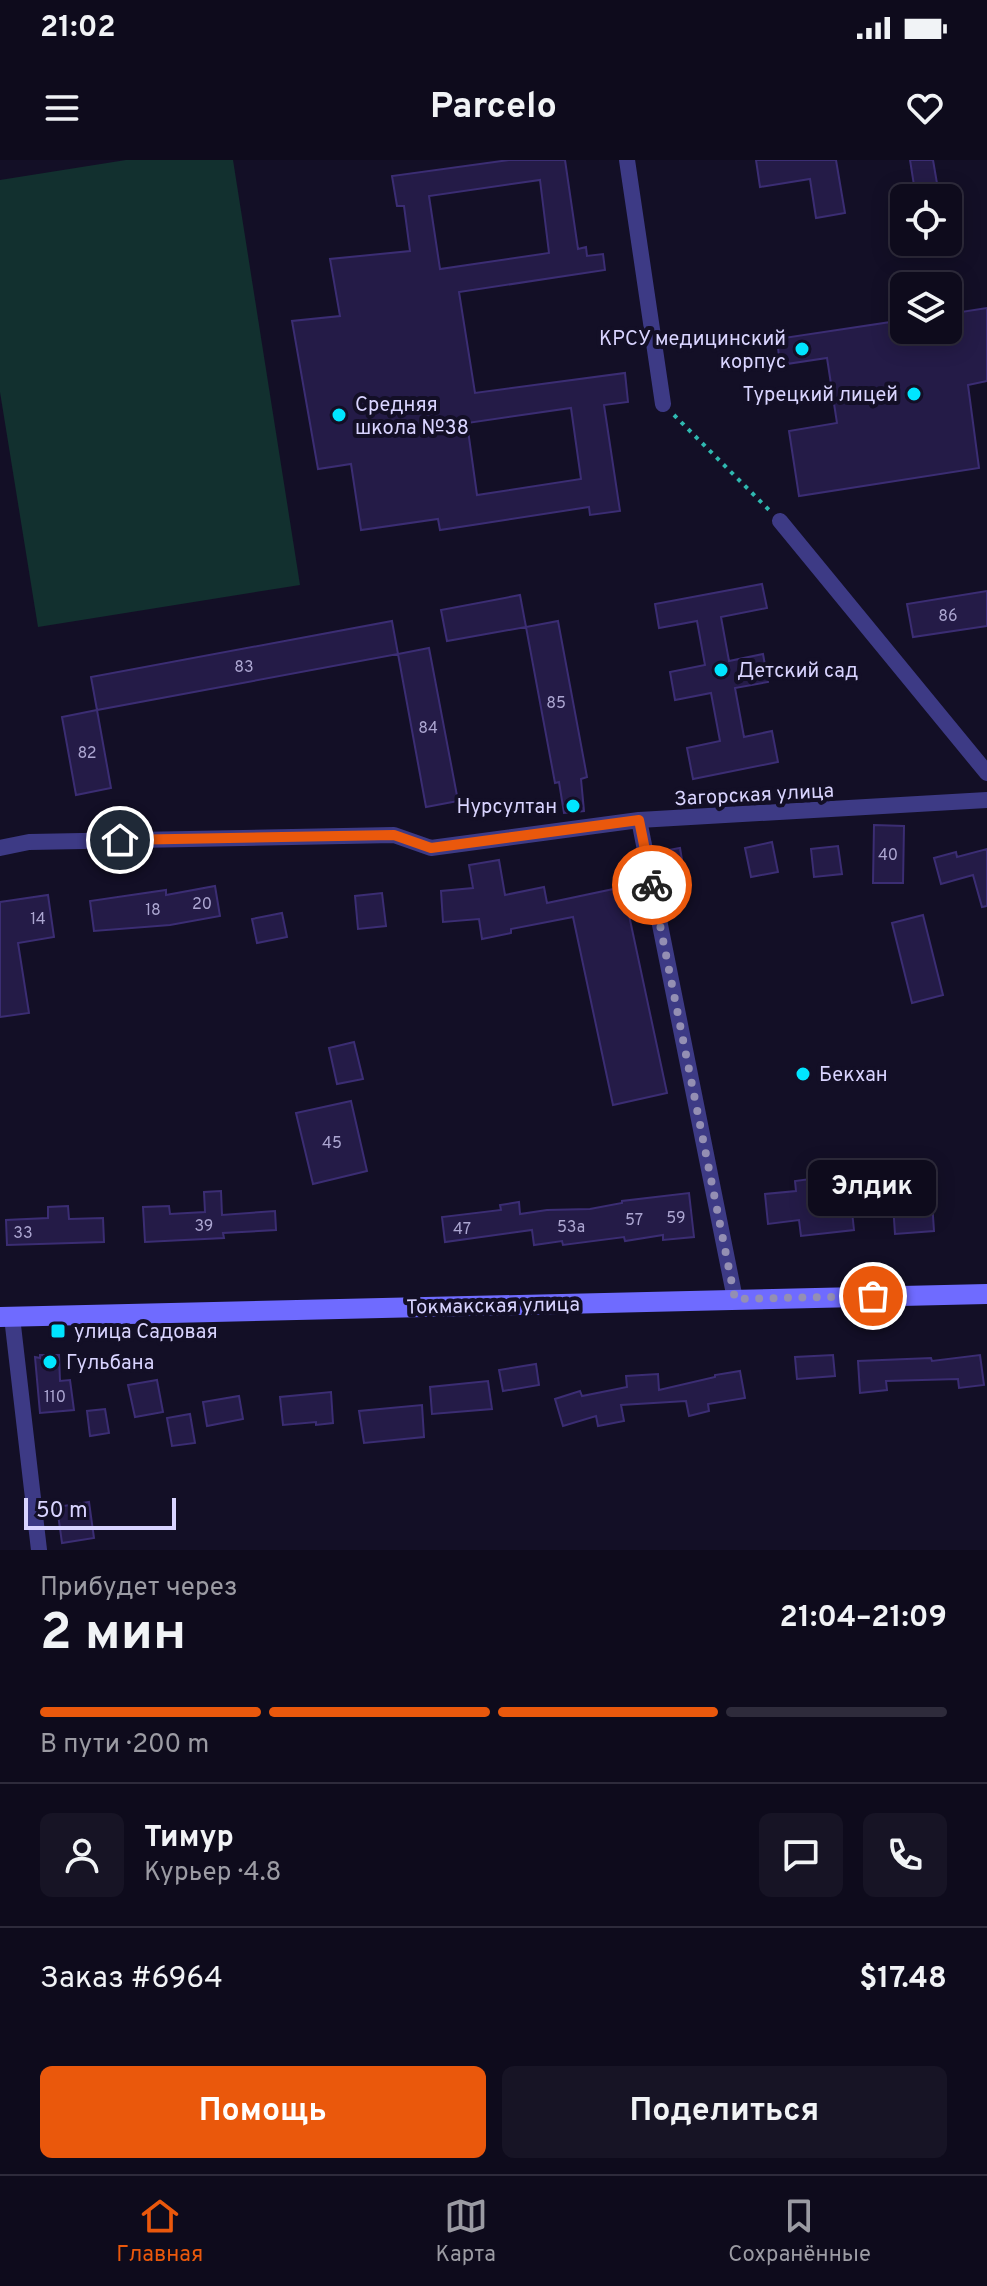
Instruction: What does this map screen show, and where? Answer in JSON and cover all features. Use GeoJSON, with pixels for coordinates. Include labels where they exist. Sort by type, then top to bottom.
{"type":"FeatureCollection","features":[{"type":"Feature","properties":{"kind":"main road","name":"Токмакская улица"},"geometry":{"type":"LineString","coordinates":[[6,1317],[987,1294]]}},
{"type":"Feature","properties":{"kind":"street"},"geometry":{"type":"LineString","coordinates":[[627,160],[663,404]]}},
{"type":"Feature","properties":{"kind":"street"},"geometry":{"type":"LineString","coordinates":[[780,521],[987,773]]}},
{"type":"Feature","properties":{"kind":"street","name":"Загорская улица"},"geometry":{"type":"LineString","coordinates":[[0,848],[29,842],[394,835],[431,848],[639,820],[987,800]]}},
{"type":"Feature","properties":{"kind":"street"},"geometry":{"type":"LineString","coordinates":[[639,820],[735,1299]]}},
{"type":"Feature","properties":{"kind":"street"},"geometry":{"type":"LineString","coordinates":[[6,1317],[39,1550]]}},
{"type":"Feature","properties":{"kind":"path"},"geometry":{"type":"LineString","coordinates":[[663,404],[780,521]]}},
{"type":"Feature","properties":{"kind":"green space"},"geometry":{"type":"Polygon","coordinates":[[[126,160],[233,160],[300,585],[38,627],[0,392],[0,180],[126,160]]]}},
{"type":"Feature","properties":{"kind":"building"},"geometry":{"type":"Polygon","coordinates":[[[509,160],[565,160],[578,249],[586,247],[587,256],[603,254],[605,270],[459,292],[475,393],[625,373],[628,402],[604,405],[620,511],[590,515],[589,507],[440,530],[438,519],[361,530],[351,464],[318,469],[292,321],[340,316],[330,259],[410,251],[404,206],[397,206],[392,176],[509,160]],[[540,180],[429,196],[440,269],[549,253],[540,180]],[[571,408],[467,423],[477,495],[581,479],[571,408]]]}},
{"type":"Feature","properties":{"kind":"building"},"geometry":{"type":"Polygon","coordinates":[[[756,160],[836,160],[845,213],[816,218],[810,179],[760,187],[756,160]]]}},
{"type":"Feature","properties":{"kind":"building"},"geometry":{"type":"Polygon","coordinates":[[[910,160],[933,160],[937,184],[914,184],[910,160]]]}},
{"type":"Feature","properties":{"kind":"building"},"geometry":{"type":"Polygon","coordinates":[[[987,308],[987,381],[968,385],[979,468],[799,496],[789,431],[837,423],[827,358],[780,365],[777,339],[890,322],[890,344],[962,344],[962,312],[987,308]]]}},
{"type":"Feature","properties":{"kind":"building"},"geometry":{"type":"Polygon","coordinates":[[[762,584],[767,608],[721,617],[729,661],[763,654],[768,682],[735,688],[744,737],[772,731],[778,762],[693,779],[687,748],[720,741],[711,693],[675,700],[670,672],[705,665],[697,621],[659,628],[655,604],[762,584]]]}},
{"type":"Feature","properties":{"kind":"building"},"geometry":{"type":"Polygon","coordinates":[[[987,591],[987,626],[913,637],[907,604],[987,591]]]}},
{"type":"Feature","properties":{"kind":"building"},"geometry":{"type":"Polygon","coordinates":[[[520,595],[526,627],[447,641],[441,610],[520,595]]]}},
{"type":"Feature","properties":{"kind":"building"},"geometry":{"type":"Polygon","coordinates":[[[392,621],[398,654],[97,710],[91,677],[392,621]]]}},
{"type":"Feature","properties":{"kind":"building"},"geometry":{"type":"Polygon","coordinates":[[[558,621],[587,777],[581,779],[584,811],[564,813],[559,782],[555,783],[526,627],[558,621]]]}},
{"type":"Feature","properties":{"kind":"building"},"geometry":{"type":"Polygon","coordinates":[[[429,648],[458,801],[426,807],[398,654],[429,648]]]}},
{"type":"Feature","properties":{"kind":"building"},"geometry":{"type":"Polygon","coordinates":[[[97,710],[111,788],[76,795],[62,717],[97,710]]]}},
{"type":"Feature","properties":{"kind":"building"},"geometry":{"type":"Polygon","coordinates":[[[874,825],[904,826],[903,883],[873,883],[874,825]]]}},
{"type":"Feature","properties":{"kind":"building"},"geometry":{"type":"Polygon","coordinates":[[[772,842],[778,872],[751,877],[745,848],[772,842]]]}},
{"type":"Feature","properties":{"kind":"building"},"geometry":{"type":"Polygon","coordinates":[[[838,846],[842,874],[814,877],[811,849],[838,846]]]}},
{"type":"Feature","properties":{"kind":"building"},"geometry":{"type":"Polygon","coordinates":[[[680,848],[688,896],[672,899],[663,851],[680,848]]]}},
{"type":"Feature","properties":{"kind":"building"},"geometry":{"type":"Polygon","coordinates":[[[987,849],[987,906],[982,907],[973,875],[941,884],[934,858],[956,852],[957,857],[987,849]]]}},
{"type":"Feature","properties":{"kind":"building"},"geometry":{"type":"Polygon","coordinates":[[[499,860],[505,895],[544,887],[547,903],[623,887],[667,1093],[613,1105],[573,917],[511,929],[511,933],[482,939],[479,919],[443,922],[441,891],[473,888],[469,865],[499,860]]]}},
{"type":"Feature","properties":{"kind":"building"},"geometry":{"type":"Polygon","coordinates":[[[215,886],[220,916],[170,925],[94,931],[90,901],[166,890],[166,895],[215,886]]]}},
{"type":"Feature","properties":{"kind":"building"},"geometry":{"type":"Polygon","coordinates":[[[382,893],[386,926],[358,929],[355,896],[382,893]]]}},
{"type":"Feature","properties":{"kind":"building"},"geometry":{"type":"Polygon","coordinates":[[[48,895],[54,937],[18,943],[29,1013],[0,1017],[0,902],[48,895]]]}},
{"type":"Feature","properties":{"kind":"building"},"geometry":{"type":"Polygon","coordinates":[[[282,913],[287,937],[257,943],[252,919],[282,913]]]}},
{"type":"Feature","properties":{"kind":"building"},"geometry":{"type":"Polygon","coordinates":[[[923,915],[943,995],[912,1003],[892,923],[923,915]]]}},
{"type":"Feature","properties":{"kind":"building"},"geometry":{"type":"Polygon","coordinates":[[[354,1042],[363,1079],[337,1084],[329,1048],[354,1042]]]}},
{"type":"Feature","properties":{"kind":"building"},"geometry":{"type":"Polygon","coordinates":[[[351,1101],[367,1171],[313,1184],[296,1113],[351,1101]]]}},
{"type":"Feature","properties":{"kind":"building"},"geometry":{"type":"Polygon","coordinates":[[[848,1174],[854,1230],[801,1236],[799,1220],[768,1224],[765,1194],[796,1191],[795,1181],[848,1174]]]}},
{"type":"Feature","properties":{"kind":"building"},"geometry":{"type":"Polygon","coordinates":[[[221,1191],[222,1215],[275,1211],[276,1230],[223,1233],[224,1238],[145,1242],[143,1207],[169,1206],[170,1214],[205,1212],[204,1192],[221,1191]]]}},
{"type":"Feature","properties":{"kind":"building"},"geometry":{"type":"Polygon","coordinates":[[[689,1193],[694,1237],[663,1240],[663,1235],[625,1241],[624,1237],[563,1245],[562,1241],[534,1245],[532,1230],[445,1242],[442,1217],[501,1210],[500,1205],[519,1202],[520,1214],[590,1209],[622,1201],[689,1193]]]}},
{"type":"Feature","properties":{"kind":"building"},"geometry":{"type":"Polygon","coordinates":[[[932,1201],[934,1231],[895,1234],[893,1204],[932,1201]]]}},
{"type":"Feature","properties":{"kind":"building"},"geometry":{"type":"Polygon","coordinates":[[[68,1206],[69,1219],[103,1218],[104,1242],[7,1245],[6,1220],[48,1218],[48,1207],[68,1206]]]}},
{"type":"Feature","properties":{"kind":"building"},"geometry":{"type":"Polygon","coordinates":[[[40,1355],[59,1355],[60,1381],[70,1380],[74,1410],[40,1413],[35,1357],[40,1358],[40,1355]]]}},
{"type":"Feature","properties":{"kind":"building"},"geometry":{"type":"Polygon","coordinates":[[[833,1355],[835,1376],[797,1379],[795,1357],[833,1355]]]}},
{"type":"Feature","properties":{"kind":"building"},"geometry":{"type":"Polygon","coordinates":[[[980,1355],[984,1385],[959,1388],[958,1379],[886,1381],[887,1390],[860,1393],[858,1361],[931,1358],[932,1361],[980,1355]]]}},
{"type":"Feature","properties":{"kind":"building"},"geometry":{"type":"Polygon","coordinates":[[[536,1364],[539,1385],[503,1391],[499,1370],[536,1364]]]}},
{"type":"Feature","properties":{"kind":"building"},"geometry":{"type":"Polygon","coordinates":[[[740,1371],[745,1398],[708,1404],[709,1411],[689,1416],[686,1401],[621,1405],[624,1421],[598,1426],[596,1416],[563,1426],[555,1399],[580,1391],[582,1396],[627,1387],[626,1376],[658,1374],[659,1390],[740,1371]]]}},
{"type":"Feature","properties":{"kind":"building"},"geometry":{"type":"Polygon","coordinates":[[[157,1380],[163,1412],[135,1417],[128,1385],[157,1380]]]}},
{"type":"Feature","properties":{"kind":"building"},"geometry":{"type":"Polygon","coordinates":[[[488,1381],[492,1409],[432,1414],[430,1387],[488,1381]]]}},
{"type":"Feature","properties":{"kind":"building"},"geometry":{"type":"Polygon","coordinates":[[[331,1392],[333,1423],[283,1425],[280,1397],[331,1392]]]}},
{"type":"Feature","properties":{"kind":"building"},"geometry":{"type":"Polygon","coordinates":[[[239,1396],[243,1419],[207,1426],[203,1402],[239,1396]]]}},
{"type":"Feature","properties":{"kind":"building"},"geometry":{"type":"Polygon","coordinates":[[[422,1405],[424,1437],[364,1443],[359,1411],[422,1405]]]}},
{"type":"Feature","properties":{"kind":"building"},"geometry":{"type":"Polygon","coordinates":[[[105,1409],[109,1433],[90,1436],[87,1411],[105,1409]]]}},
{"type":"Feature","properties":{"kind":"building"},"geometry":{"type":"Polygon","coordinates":[[[190,1414],[195,1443],[172,1446],[167,1418],[190,1414]]]}},
{"type":"Feature","properties":{"kind":"building"},"geometry":{"type":"Polygon","coordinates":[[[89,1502],[94,1538],[62,1543],[57,1507],[89,1502]]]}},
{"type":"Feature","properties":{"kind":"way so far"},"geometry":{"type":"LineString","coordinates":[[652,885],[735,1299],[873,1296]]}},
{"type":"Feature","properties":{"kind":"place","name":"КРСУ медицинский корпус"},"geometry":{"type":"Point","coordinates":[802,349]}},
{"type":"Feature","properties":{"kind":"place","name":"Турецкий лицей"},"geometry":{"type":"Point","coordinates":[914,394]}},
{"type":"Feature","properties":{"kind":"place","name":"Средняя школа №38"},"geometry":{"type":"Point","coordinates":[339,415]}},
{"type":"Feature","properties":{"kind":"place","name":"Детский сад"},"geometry":{"type":"Point","coordinates":[721,670]}},
{"type":"Feature","properties":{"kind":"place","name":"Нурсултан"},"geometry":{"type":"Point","coordinates":[573,806]}},
{"type":"Feature","properties":{"kind":"place","name":"Бекхан"},"geometry":{"type":"Point","coordinates":[803,1074]}},
{"type":"Feature","properties":{"kind":"place","name":"Элдик"},"geometry":{"type":"Point","coordinates":[873,1296]}},
{"type":"Feature","properties":{"kind":"place","name":"улица Садовая"},"geometry":{"type":"Point","coordinates":[58,1331]}},
{"type":"Feature","properties":{"kind":"place","name":"Гульбана"},"geometry":{"type":"Point","coordinates":[50,1362]}},
{"type":"Feature","properties":{"kind":"route"},"geometry":{"type":"LineString","coordinates":[[120,840],[394,835],[431,848],[639,820],[652,885]]}}]}
